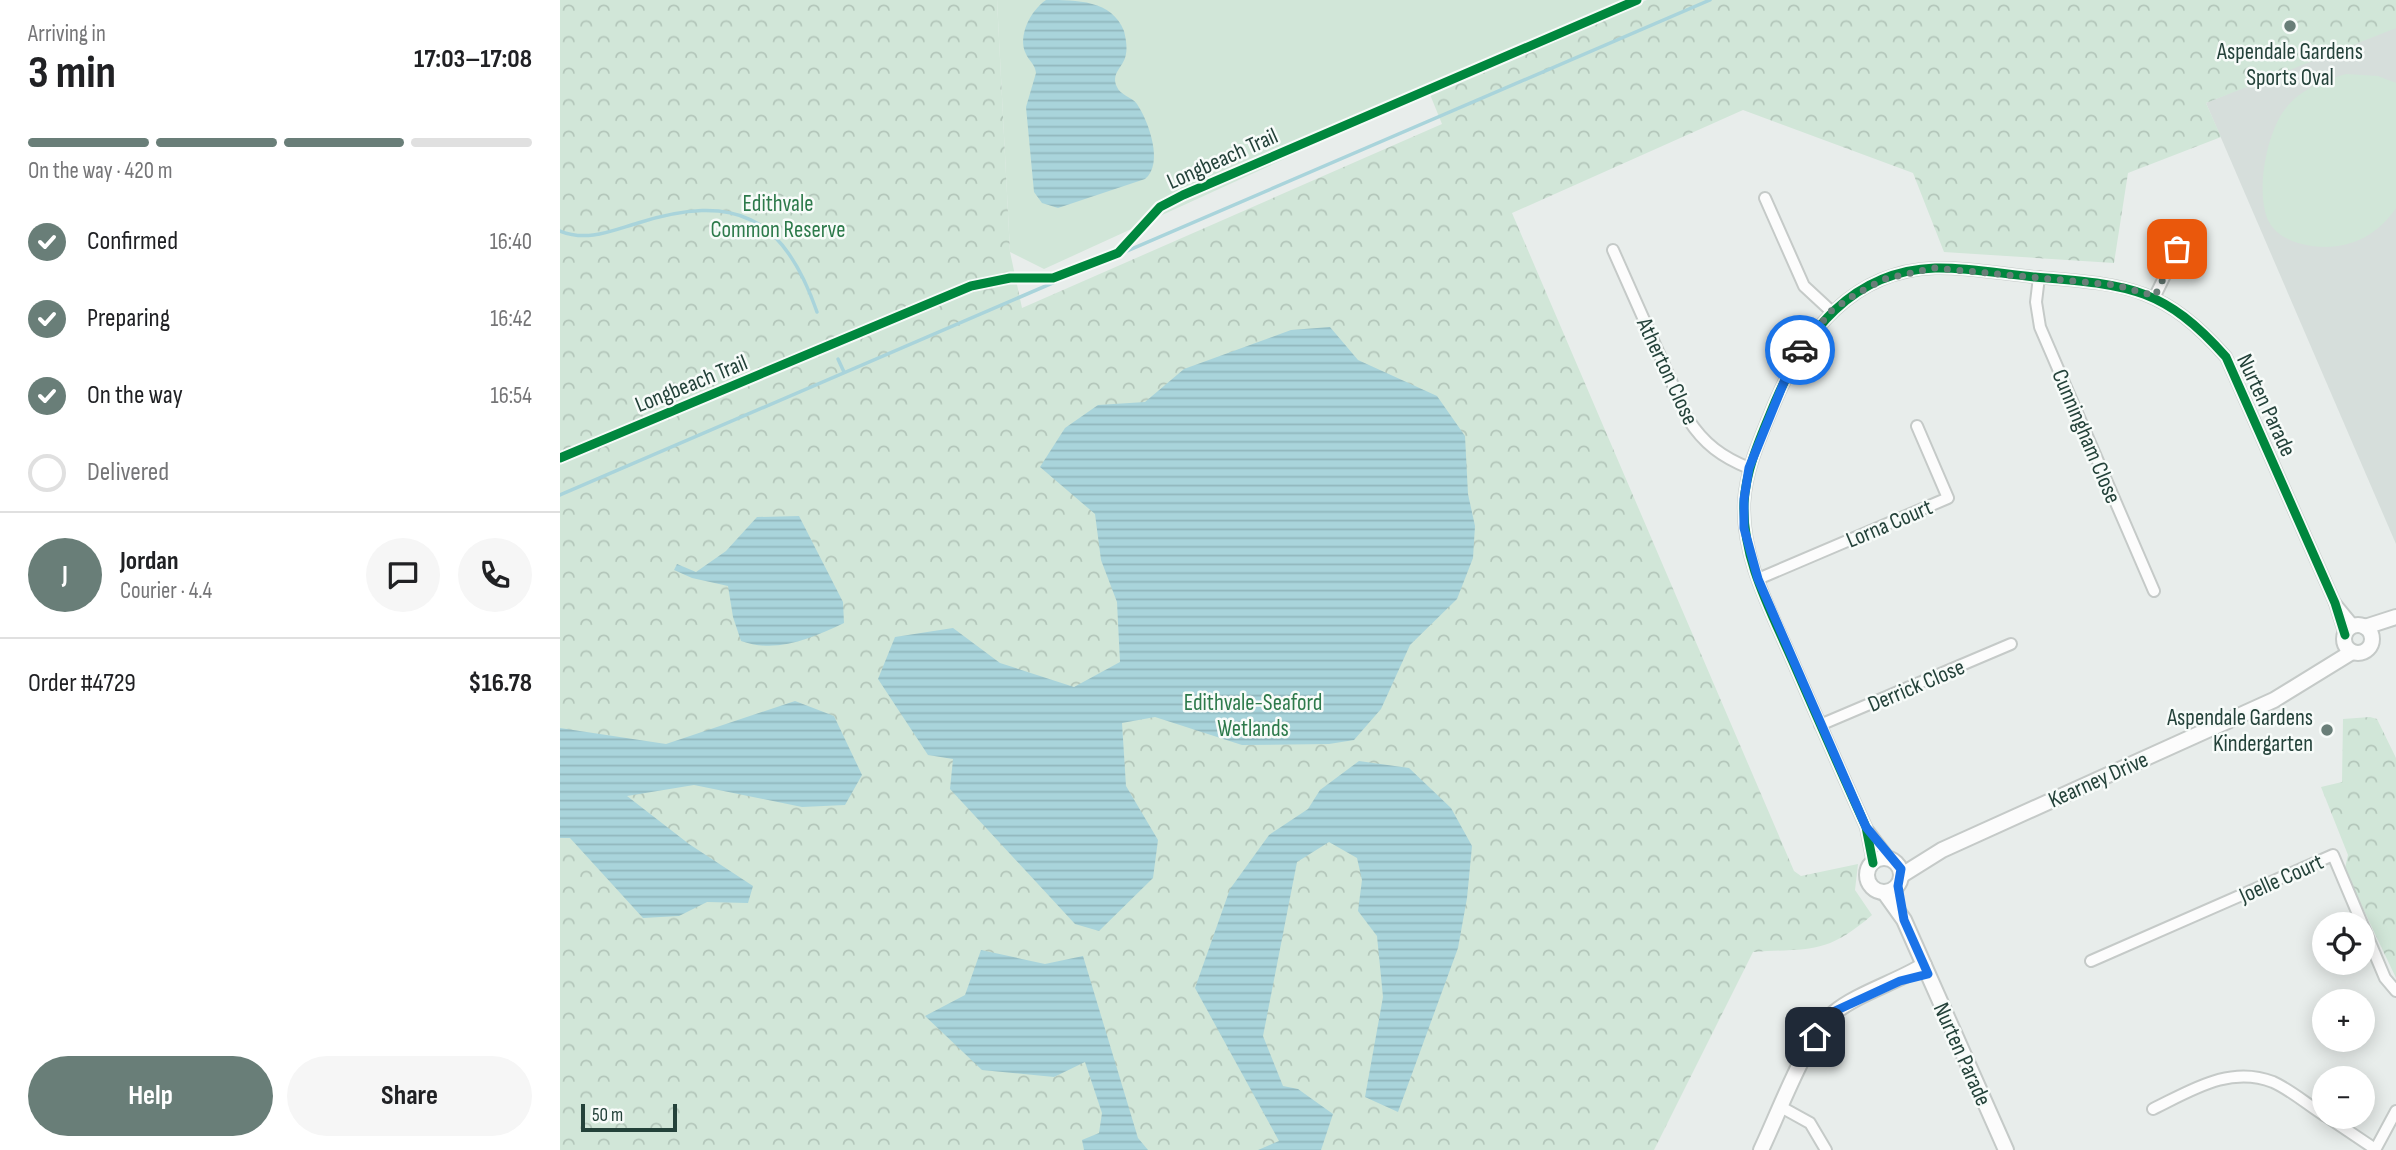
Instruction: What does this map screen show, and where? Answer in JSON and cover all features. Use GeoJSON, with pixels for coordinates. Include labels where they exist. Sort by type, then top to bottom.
{"type":"FeatureCollection","features":[{"type":"Feature","properties":{"kind":"street"},"geometry":{"type":"LineString","coordinates":[[1765,198],[1804,286],[1831,311]]}},
{"type":"Feature","properties":{"kind":"street"},"geometry":{"type":"LineString","coordinates":[[2155,296],[2186,232]]}},
{"type":"Feature","properties":{"kind":"street","name":"Atherton Close"},"geometry":{"type":"LineString","coordinates":[[1612,250],[1688,419],[1700,438],[1716,451],[1749,468]]}},
{"type":"Feature","properties":{"kind":"street","name":"Nurten Parade"},"geometry":{"type":"LineString","coordinates":[[1873,863],[1866,827],[1758,579],[1744,528],[1744,499],[1749,468],[1797,354],[1831,311],[1884,279],[1934,268],[2115,285],[2155,296],[2202,330],[2226,357],[2334,603],[2355,636]]}},
{"type":"Feature","properties":{"kind":"street","name":"Cunningham Close"},"geometry":{"type":"LineString","coordinates":[[2039,277],[2036,302],[2040,327],[2154,591]]}},
{"type":"Feature","properties":{"kind":"street","name":"Lorna Court"},"geometry":{"type":"LineString","coordinates":[[1758,579],[1948,498],[1917,426]]}},
{"type":"Feature","properties":{"kind":"street","name":"Kearney Drive"},"geometry":{"type":"LineString","coordinates":[[1895,885],[1926,857],[2274,700],[2306,680],[2355,636]]}},
{"type":"Feature","properties":{"kind":"street","name":"Derrick Close"},"geometry":{"type":"LineString","coordinates":[[1821,725],[2011,644]]}},
{"type":"Feature","properties":{"kind":"street","name":"Nurten Parade"},"geometry":{"type":"LineString","coordinates":[[1866,827],[1891,860]]}},
{"type":"Feature","properties":{"kind":"street","name":"Joelle Court"},"geometry":{"type":"LineString","coordinates":[[2091,961],[2333,855],[2385,978],[2396,991]]}},
{"type":"Feature","properties":{"kind":"street","name":"Kearney Drive"},"geometry":{"type":"LineString","coordinates":[[1873,863],[1926,857]]}},
{"type":"Feature","properties":{"kind":"street"},"geometry":{"type":"LineString","coordinates":[[1873,863],[1867,873],[1870,884],[1895,885],[1891,860]]}},
{"type":"Feature","properties":{"kind":"street","name":"Nurten Parade"},"geometry":{"type":"LineString","coordinates":[[1895,885],[1904,920],[2006,1150]]}},
{"type":"Feature","properties":{"kind":"street"},"geometry":{"type":"LineString","coordinates":[[1761,1150],[1815,1037],[1835,1011],[1926,970]]}},
{"type":"Feature","properties":{"kind":"street"},"geometry":{"type":"LineString","coordinates":[[2153,1109],[2209,1082],[2244,1074],[2274,1083],[2312,1108]]}},
{"type":"Feature","properties":{"kind":"street"},"geometry":{"type":"LineString","coordinates":[[1781,1107],[1810,1123],[1826,1150]]}},
{"type":"Feature","properties":{"kind":"street"},"geometry":{"type":"LineString","coordinates":[[2345,1129],[2375,1149],[2396,1111]]}},
{"type":"Feature","properties":{"kind":"shaded area"},"geometry":{"type":"Polygon","coordinates":[[[2396,23],[2396,544],[2206,103],[2396,23]]]}},
{"type":"Feature","properties":{"kind":"green space","name":"Edithvale-Seaford Wetlands"},"geometry":{"type":"Polygon","coordinates":[[[560,0],[997,0],[1010,252],[1022,308],[1442,124],[1429,92],[1647,0],[2396,0],[2396,28],[2206,103],[2221,137],[2128,173],[2114,263],[1944,252],[1913,173],[1743,110],[1512,213],[1794,871],[1801,876],[1858,864],[1855,890],[1872,915],[1842,937],[1817,947],[1753,952],[1654,1150],[560,1150],[560,0]]]}},
{"type":"Feature","properties":{"kind":"green space"},"geometry":{"type":"Polygon","coordinates":[[[997,0],[1632,0],[1044,269],[1010,252],[997,0]]]}},
{"type":"Feature","properties":{"kind":"green space"},"geometry":{"type":"Polygon","coordinates":[[[2346,74],[2378,76],[2396,83],[2396,208],[2376,229],[2353,242],[2327,247],[2298,243],[2285,238],[2274,229],[2265,210],[2263,181],[2267,150],[2277,123],[2295,98],[2328,80],[2346,74]]]}},
{"type":"Feature","properties":{"kind":"green space"},"geometry":{"type":"Polygon","coordinates":[[[2343,719],[2377,719],[2396,758],[2396,978],[2375,934],[2375,912],[2365,912],[2348,877],[2345,868],[2348,855],[2321,787],[2342,782],[2343,719]]]}},
{"type":"Feature","properties":{"kind":"water"},"geometry":{"type":"Polygon","coordinates":[[[1046,0],[1092,4],[1111,13],[1118,21],[1124,31],[1126,52],[1115,82],[1119,90],[1135,102],[1142,112],[1154,153],[1151,172],[1145,179],[1058,208],[1042,203],[1034,192],[1026,107],[1036,73],[1024,47],[1024,32],[1035,10],[1046,0]]]}},
{"type":"Feature","properties":{"kind":"water"},"geometry":{"type":"Polygon","coordinates":[[[1330,327],[1358,360],[1437,396],[1465,436],[1468,494],[1475,526],[1473,558],[1457,599],[1410,645],[1381,709],[1354,740],[1329,744],[1242,745],[1155,717],[1122,723],[1126,786],[1158,840],[1153,878],[1099,931],[1075,924],[950,789],[953,759],[928,755],[878,679],[895,637],[953,628],[1000,663],[1074,687],[1120,662],[1117,602],[1101,560],[1095,514],[1040,467],[1065,428],[1098,405],[1145,402],[1184,369],[1291,330],[1330,327]]]}},
{"type":"Feature","properties":{"kind":"water"},"geometry":{"type":"Polygon","coordinates":[[[799,516],[843,602],[844,623],[807,639],[781,645],[754,645],[741,641],[733,617],[728,586],[692,578],[674,570],[677,564],[696,572],[726,551],[757,517],[799,516]]]}},
{"type":"Feature","properties":{"kind":"water"},"geometry":{"type":"Polygon","coordinates":[[[795,701],[834,716],[862,775],[845,805],[802,807],[694,785],[627,796],[689,844],[753,886],[748,903],[707,902],[679,916],[643,918],[570,838],[560,838],[560,728],[666,744],[795,701]]]}},
{"type":"Feature","properties":{"kind":"water"},"geometry":{"type":"Polygon","coordinates":[[[1359,761],[1409,768],[1451,808],[1472,846],[1467,898],[1458,948],[1398,1112],[1365,1097],[1383,997],[1377,936],[1358,911],[1362,880],[1357,858],[1329,842],[1297,862],[1263,1036],[1283,1086],[1298,1089],[1333,1114],[1321,1150],[1258,1150],[1279,1141],[1195,988],[1230,889],[1269,835],[1308,809],[1320,790],[1359,761]]]}},
{"type":"Feature","properties":{"kind":"water"},"geometry":{"type":"Polygon","coordinates":[[[981,950],[1045,964],[1083,956],[1138,1138],[1148,1150],[1084,1150],[1082,1140],[1099,1133],[1102,1113],[1085,1062],[1054,1077],[982,1070],[925,1016],[965,995],[981,950]]]}},
{"type":"Feature","properties":{"kind":"waterway"},"geometry":{"type":"LineString","coordinates":[[560,495],[1710,0]]}},
{"type":"Feature","properties":{"kind":"waterway"},"geometry":{"type":"LineString","coordinates":[[560,231],[580,236],[589,235],[672,214],[728,212],[751,220],[771,233],[788,253],[817,312]]}},
{"type":"Feature","properties":{"kind":"waterway"},"geometry":{"type":"LineString","coordinates":[[838,359],[844,372]]}},
{"type":"Feature","properties":{"kind":"cycle path","name":"Longbeach Trail"},"geometry":{"type":"LineString","coordinates":[[560,458],[971,286],[1010,278],[1053,278],[1118,253],[1160,207],[1183,195],[1637,0]]}},
{"type":"Feature","properties":{"kind":"cycle path"},"geometry":{"type":"LineString","coordinates":[[1873,863],[1866,827],[1760,585],[1748,545],[1744,503],[1751,464],[1760,439],[1787,376],[1801,352],[1835,310],[1856,293],[1879,280],[1906,272],[1947,268],[2094,283],[2141,293],[2182,315],[2226,357],[2335,603],[2345,635]]}},
{"type":"Feature","properties":{"kind":"way so far"},"geometry":{"type":"LineString","coordinates":[[1800,350],[1831,311],[1884,279],[1934,268],[2115,285],[2155,296],[2177,249]]}},
{"type":"Feature","properties":{"kind":"place","name":"Aspendale Gardens Sports Oval"},"geometry":{"type":"Point","coordinates":[2290,26]}},
{"type":"Feature","properties":{"kind":"place","name":"Aspendale Gardens Kindergarten"},"geometry":{"type":"Point","coordinates":[2327,730]}},
{"type":"Feature","properties":{"kind":"route"},"geometry":{"type":"LineString","coordinates":[[1800,350],[1759,439],[1749,468],[1744,499],[1744,528],[1758,579],[1866,827],[1889,858],[1901,869],[1898,886],[1904,920],[1928,974],[1900,981],[1835,1011],[1815,1037]]}},
{"type":"Feature","properties":{"kind":"park label","name":"Edithvale Common Reserve"},"geometry":{"type":"Point","coordinates":[778,216]}}]}
